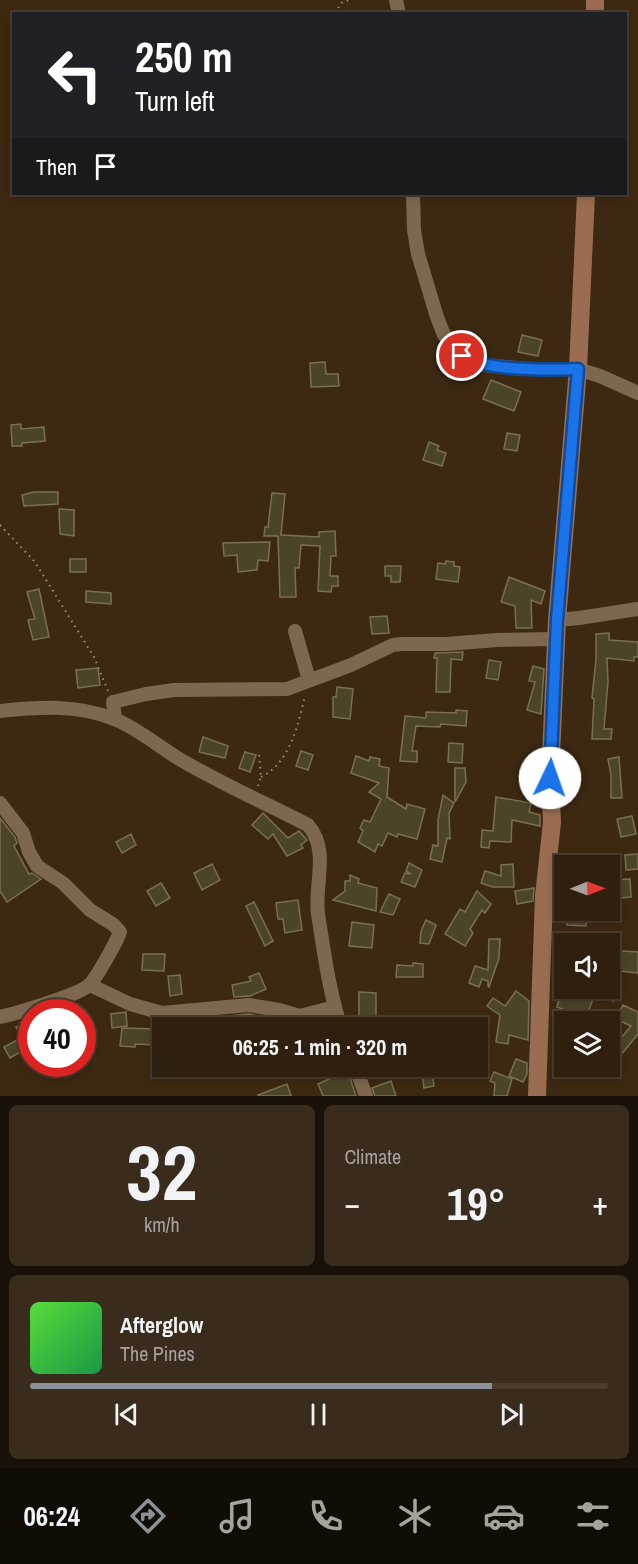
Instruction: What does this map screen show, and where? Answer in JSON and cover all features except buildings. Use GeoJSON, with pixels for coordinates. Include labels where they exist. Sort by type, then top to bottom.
{"type":"FeatureCollection","features":[{"type":"Feature","properties":{"kind":"street"},"geometry":{"type":"LineString","coordinates":[[413,195],[414,230],[418,254],[436,317],[452,346],[472,363],[528,369],[578,369],[638,393]]}},
{"type":"Feature","properties":{"kind":"street"},"geometry":{"type":"LineString","coordinates":[[537,1096],[544,896],[552,822],[550,778],[557,620],[578,369],[586,195]]}},
{"type":"Feature","properties":{"kind":"street"},"geometry":{"type":"LineString","coordinates":[[557,620],[638,609]]}},
{"type":"Feature","properties":{"kind":"street"},"geometry":{"type":"LineString","coordinates":[[295,631],[309,680]]}},
{"type":"Feature","properties":{"kind":"street"},"geometry":{"type":"LineString","coordinates":[[115,719],[112,702],[174,690],[277,690],[297,686],[351,665],[393,645],[557,639]]}},
{"type":"Feature","properties":{"kind":"street"},"geometry":{"type":"LineString","coordinates":[[0,711],[49,706],[115,719],[180,760],[308,825],[312,829],[319,848],[318,912],[338,1017]]}},
{"type":"Feature","properties":{"kind":"street"},"geometry":{"type":"LineString","coordinates":[[0,803],[23,833],[29,852],[37,866],[63,883],[90,910],[119,931],[90,985],[32,1008],[0,1017]]}},
{"type":"Feature","properties":{"kind":"street"},"geometry":{"type":"LineString","coordinates":[[90,985],[130,1004],[162,1013],[249,1005],[300,1016],[335,1007]]}},
{"type":"Feature","properties":{"kind":"street"},"geometry":{"type":"LineString","coordinates":[[359,1077],[366,1096]]}},
{"type":"Feature","properties":{"kind":"path"},"geometry":{"type":"LineString","coordinates":[[338,12],[341,3],[349,0]]}},
{"type":"Feature","properties":{"kind":"path"},"geometry":{"type":"LineString","coordinates":[[0,525],[35,562],[94,657],[112,702]]}},
{"type":"Feature","properties":{"kind":"path"},"geometry":{"type":"LineString","coordinates":[[260,753],[261,777],[275,769],[289,745],[309,680]]}},
{"type":"Feature","properties":{"kind":"route"},"geometry":{"type":"LineString","coordinates":[[462,356],[472,363],[483,365],[550,370],[578,369],[557,620],[550,778]]}}]}
